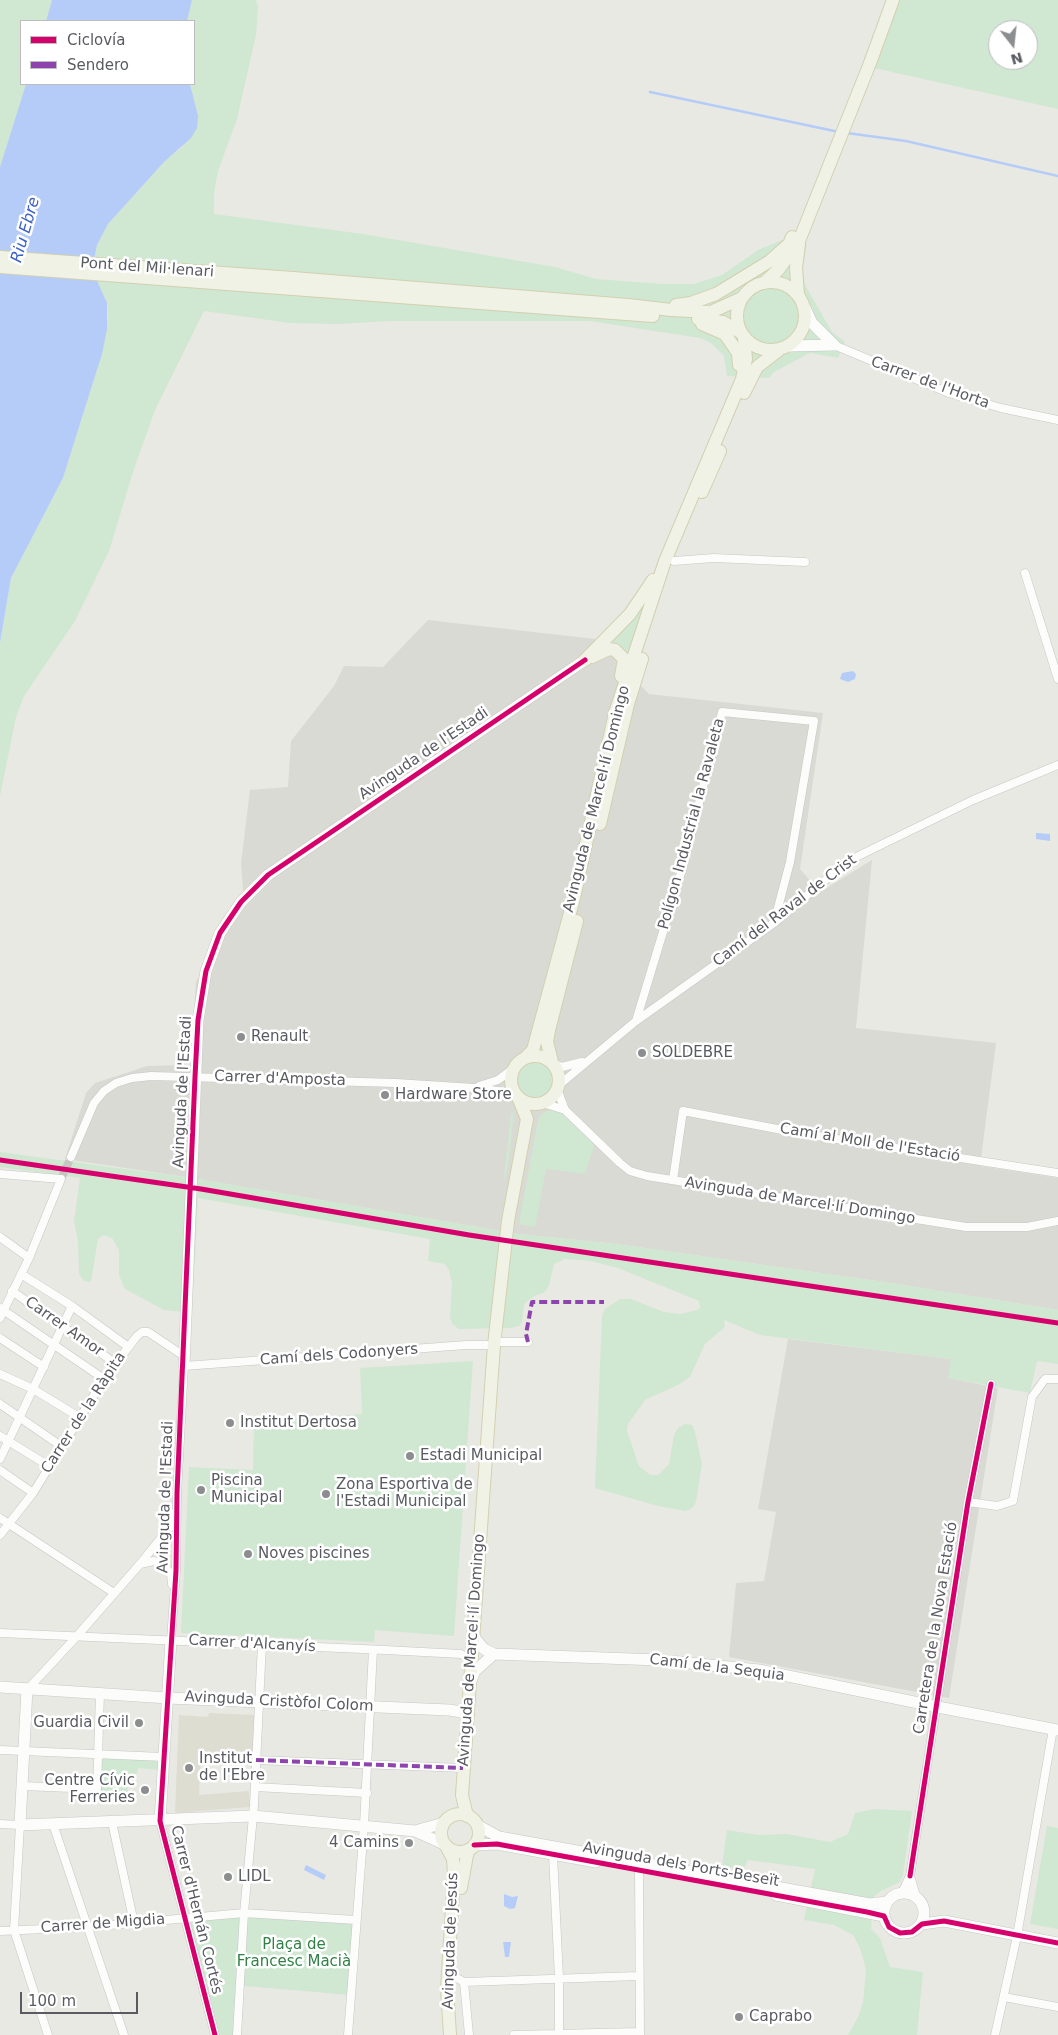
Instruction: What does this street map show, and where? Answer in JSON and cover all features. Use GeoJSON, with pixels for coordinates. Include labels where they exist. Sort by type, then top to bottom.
{"type":"FeatureCollection","features":[{"type":"Feature","properties":{"kind":"main road"},"geometry":{"type":"LineString","coordinates":[[732,402],[745,369],[742,335],[736,315],[742,298],[751,288],[764,282],[779,269],[799,241],[893,0]]}},
{"type":"Feature","properties":{"kind":"main road"},"geometry":{"type":"LineString","coordinates":[[628,305],[690,303],[716,294],[764,264],[789,244],[810,197],[823,182]]}},
{"type":"Feature","properties":{"kind":"main road"},"geometry":{"type":"LineString","coordinates":[[553,1063],[542,1056],[525,1058],[513,1069],[510,1081],[527,1119],[541,1103],[554,1095],[558,1087],[558,1074],[547,1042],[549,1030],[628,704],[669,561],[757,367],[784,348],[802,332],[805,323],[805,308],[798,295],[796,268],[799,241]]}},
{"type":"Feature","properties":{"kind":"main road","name":"Pont del Mil·lenari"},"geometry":{"type":"LineString","coordinates":[[0,257],[293,283]]}},
{"type":"Feature","properties":{"kind":"main road","name":"Pont del Mil·lenari"},"geometry":{"type":"LineString","coordinates":[[0,267],[293,283]]}},
{"type":"Feature","properties":{"kind":"main road"},"geometry":{"type":"LineString","coordinates":[[764,282],[783,284],[798,295]]}},
{"type":"Feature","properties":{"kind":"main road"},"geometry":{"type":"LineString","coordinates":[[293,283],[711,312],[742,298]]}},
{"type":"Feature","properties":{"kind":"main road"},"geometry":{"type":"LineString","coordinates":[[293,283],[714,320],[742,335],[760,349],[784,348]]}},
{"type":"Feature","properties":{"kind":"main road"},"geometry":{"type":"LineString","coordinates":[[686,319],[725,334],[736,349],[739,372],[732,402]]}},
{"type":"Feature","properties":{"kind":"main road","name":"Avinguda de Marcel·lí Domingo"},"geometry":{"type":"LineString","coordinates":[[525,1058],[533,1050],[574,898],[615,713],[669,561],[732,402]]}},
{"type":"Feature","properties":{"kind":"main road"},"geometry":{"type":"LineString","coordinates":[[585,660],[630,614],[669,561]]}},
{"type":"Feature","properties":{"kind":"main road"},"geometry":{"type":"LineString","coordinates":[[585,660],[609,649],[615,650],[624,659],[615,713]]}},
{"type":"Feature","properties":{"kind":"main road"},"geometry":{"type":"LineString","coordinates":[[516,1095],[524,1102],[541,1103]]}},
{"type":"Feature","properties":{"kind":"main road","name":"Avinguda de Marcel·lí Domingo"},"geometry":{"type":"LineString","coordinates":[[467,1816],[462,1794],[463,1768],[495,1344],[508,1221],[527,1119]]}},
{"type":"Feature","properties":{"kind":"main road","name":"Avinguda de Marcel·lí Domingo"},"geometry":{"type":"LineString","coordinates":[[447,1820],[462,1794]]}},
{"type":"Feature","properties":{"kind":"main road"},"geometry":{"type":"LineString","coordinates":[[458,1815],[467,1816],[477,1825],[478,1834],[471,1848],[457,1852],[446,1846],[441,1835],[447,1820],[458,1815]]}},
{"type":"Feature","properties":{"kind":"main road","name":"Avinguda de Jesús"},"geometry":{"type":"LineString","coordinates":[[446,1846],[453,1859],[454,1874],[447,1989],[450,2035]]}},
{"type":"Feature","properties":{"kind":"main road","name":"Avinguda de Jesús"},"geometry":{"type":"LineString","coordinates":[[458,2035],[456,2020],[462,1875],[471,1848]]}},
{"type":"Feature","properties":{"kind":"street"},"geometry":{"type":"LineString","coordinates":[[805,308],[812,323],[834,345]]}},
{"type":"Feature","properties":{"kind":"street"},"geometry":{"type":"LineString","coordinates":[[784,348],[834,345]]}},
{"type":"Feature","properties":{"kind":"street","name":"Carrer de l'Horta"},"geometry":{"type":"LineString","coordinates":[[834,345],[949,393],[1058,420]]}},
{"type":"Feature","properties":{"kind":"street"},"geometry":{"type":"LineString","coordinates":[[669,561],[714,558],[805,562]]}},
{"type":"Feature","properties":{"kind":"street"},"geometry":{"type":"LineString","coordinates":[[1025,573],[1058,679]]}},
{"type":"Feature","properties":{"kind":"street","name":"Avinguda de l'Estadi"},"geometry":{"type":"LineString","coordinates":[[171,1640],[178,1538],[177,1493],[198,1020],[206,971],[220,934],[241,902],[268,875],[585,660]]}},
{"type":"Feature","properties":{"kind":"street","name":"Polígon Industrial la Ravaleta"},"geometry":{"type":"LineString","coordinates":[[636,1021],[683,866],[722,712],[814,721],[790,862],[774,923]]}},
{"type":"Feature","properties":{"kind":"street","name":"Camí del Raval de Crist"},"geometry":{"type":"LineString","coordinates":[[558,1087],[584,1061],[636,1021],[774,923],[848,861],[972,800],[1058,765]]}},
{"type":"Feature","properties":{"kind":"street"},"geometry":{"type":"LineString","coordinates":[[553,1063],[562,1067],[584,1061]]}},
{"type":"Feature","properties":{"kind":"street"},"geometry":{"type":"LineString","coordinates":[[474,1088],[498,1080],[513,1069]]}},
{"type":"Feature","properties":{"kind":"street","name":"Carrer d'Amposta"},"geometry":{"type":"LineString","coordinates":[[71,1157],[94,1103],[110,1087],[132,1078],[195,1077],[396,1083],[474,1088],[516,1095]]}},
{"type":"Feature","properties":{"kind":"street"},"geometry":{"type":"LineString","coordinates":[[558,1087],[565,1110]]}},
{"type":"Feature","properties":{"kind":"street"},"geometry":{"type":"LineString","coordinates":[[541,1103],[565,1110]]}},
{"type":"Feature","properties":{"kind":"street","name":"Avinguda de Marcel·lí Domingo"},"geometry":{"type":"LineString","coordinates":[[565,1110],[630,1171],[673,1180],[966,1227],[1027,1227],[1058,1221]]}},
{"type":"Feature","properties":{"kind":"street","name":"Camí al Moll de l'Estació"},"geometry":{"type":"LineString","coordinates":[[673,1180],[683,1111],[798,1132],[1058,1173]]}},
{"type":"Feature","properties":{"kind":"street"},"geometry":{"type":"LineString","coordinates":[[0,1174],[62,1179],[29,1258],[2,1309],[0,1318]]}},
{"type":"Feature","properties":{"kind":"street"},"geometry":{"type":"LineString","coordinates":[[0,1236],[29,1258]]}},
{"type":"Feature","properties":{"kind":"street"},"geometry":{"type":"LineString","coordinates":[[21,1274],[72,1306],[127,1346]]}},
{"type":"Feature","properties":{"kind":"street","name":"Carrer Amor"},"geometry":{"type":"LineString","coordinates":[[12,1291],[115,1363]]}},
{"type":"Feature","properties":{"kind":"street"},"geometry":{"type":"LineString","coordinates":[[0,1459],[72,1306]]}},
{"type":"Feature","properties":{"kind":"street"},"geometry":{"type":"LineString","coordinates":[[2,1309],[104,1379]]}},
{"type":"Feature","properties":{"kind":"street","name":"Carrer de la Ràpita"},"geometry":{"type":"LineString","coordinates":[[0,1536],[33,1493],[79,1417],[127,1346],[142,1332],[148,1332],[184,1361]]}},
{"type":"Feature","properties":{"kind":"street"},"geometry":{"type":"LineString","coordinates":[[0,1338],[44,1367]]}},
{"type":"Feature","properties":{"kind":"street","name":"Camí dels Codonyers"},"geometry":{"type":"LineString","coordinates":[[184,1361],[528,1342]]}},
{"type":"Feature","properties":{"kind":"street"},"geometry":{"type":"LineString","coordinates":[[0,1374],[34,1389],[79,1417]]}},
{"type":"Feature","properties":{"kind":"street"},"geometry":{"type":"LineString","coordinates":[[968,1502],[997,1506],[1013,1501],[1032,1397],[1045,1380],[1058,1379]]}},
{"type":"Feature","properties":{"kind":"street","name":"Carretera de la Nova Estació"},"geometry":{"type":"LineString","coordinates":[[902,1893],[910,1876],[938,1707],[968,1502],[991,1384]]}},
{"type":"Feature","properties":{"kind":"street"},"geometry":{"type":"LineString","coordinates":[[0,1404],[61,1446]]}},
{"type":"Feature","properties":{"kind":"street"},"geometry":{"type":"LineString","coordinates":[[0,1436],[49,1466]]}},
{"type":"Feature","properties":{"kind":"street"},"geometry":{"type":"LineString","coordinates":[[0,1470],[33,1493]]}},
{"type":"Feature","properties":{"kind":"street"},"geometry":{"type":"LineString","coordinates":[[48,2035],[14,1930],[27,1690],[140,1564],[167,1530],[174,1518],[177,1493]]}},
{"type":"Feature","properties":{"kind":"street"},"geometry":{"type":"LineString","coordinates":[[0,1518],[114,1593]]}},
{"type":"Feature","properties":{"kind":"street"},"geometry":{"type":"LineString","coordinates":[[167,1530],[173,1532],[178,1538]]}},
{"type":"Feature","properties":{"kind":"street"},"geometry":{"type":"LineString","coordinates":[[140,1564],[154,1561],[167,1567],[171,1574],[172,1611]]}},
{"type":"Feature","properties":{"kind":"street","name":"Carrer d'Alcanyís"},"geometry":{"type":"LineString","coordinates":[[0,1633],[461,1654],[472,1661]]}},
{"type":"Feature","properties":{"kind":"street"},"geometry":{"type":"LineString","coordinates":[[469,1684],[475,1671],[494,1654],[484,1649],[473,1636]]}},
{"type":"Feature","properties":{"kind":"street","name":"Carrer d'Hernán Cortés"},"geometry":{"type":"LineString","coordinates":[[171,1640],[160,1820],[215,2035]]}},
{"type":"Feature","properties":{"kind":"street"},"geometry":{"type":"LineString","coordinates":[[237,2035],[244,1913],[254,1816],[262,1644]]}},
{"type":"Feature","properties":{"kind":"street"},"geometry":{"type":"LineString","coordinates":[[348,2035],[364,1825],[373,1650]]}},
{"type":"Feature","properties":{"kind":"street","name":"Camí de la Sequia"},"geometry":{"type":"LineString","coordinates":[[494,1654],[660,1660],[760,1670],[1055,1729]]}},
{"type":"Feature","properties":{"kind":"street","name":"Avinguda Cristòfol Colom"},"geometry":{"type":"LineString","coordinates":[[0,1686],[27,1690],[449,1710],[468,1713]]}},
{"type":"Feature","properties":{"kind":"street"},"geometry":{"type":"LineString","coordinates":[[22,1786],[97,1790],[100,1693]]}},
{"type":"Feature","properties":{"kind":"street"},"geometry":{"type":"LineString","coordinates":[[995,2035],[1017,1936],[1055,1729]]}},
{"type":"Feature","properties":{"kind":"street"},"geometry":{"type":"LineString","coordinates":[[0,1750],[163,1757]]}},
{"type":"Feature","properties":{"kind":"street"},"geometry":{"type":"LineString","coordinates":[[256,1760],[463,1768]]}},
{"type":"Feature","properties":{"kind":"street"},"geometry":{"type":"LineString","coordinates":[[255,1787],[366,1793]]}},
{"type":"Feature","properties":{"kind":"street"},"geometry":{"type":"LineString","coordinates":[[0,1824],[53,1824],[254,1816],[415,1831],[446,1846]]}},
{"type":"Feature","properties":{"kind":"street"},"geometry":{"type":"LineString","coordinates":[[415,1831],[447,1820]]}},
{"type":"Feature","properties":{"kind":"street"},"geometry":{"type":"LineString","coordinates":[[112,1822],[134,1923]]}},
{"type":"Feature","properties":{"kind":"street"},"geometry":{"type":"LineString","coordinates":[[53,1824],[124,2035]]}},
{"type":"Feature","properties":{"kind":"street","name":"Avinguda dels Ports-Beseït"},"geometry":{"type":"LineString","coordinates":[[477,1825],[484,1831],[499,1837],[870,1904],[887,1902]]}},
{"type":"Feature","properties":{"kind":"street","name":"Avinguda dels Ports-Beseït"},"geometry":{"type":"LineString","coordinates":[[471,1848],[497,1844],[884,1916]]}},
{"type":"Feature","properties":{"kind":"street"},"geometry":{"type":"LineString","coordinates":[[553,1855],[559,1978],[559,2034]]}},
{"type":"Feature","properties":{"kind":"street"},"geometry":{"type":"LineString","coordinates":[[514,2035],[640,2034],[638,1976],[639,1869]]}},
{"type":"Feature","properties":{"kind":"street","name":"Carretera de la Nova Estació"},"geometry":{"type":"LineString","coordinates":[[910,1876],[916,1896]]}},
{"type":"Feature","properties":{"kind":"street"},"geometry":{"type":"LineString","coordinates":[[944,1921],[922,1924],[912,1932],[900,1933],[889,1927],[884,1916],[887,1902],[894,1896],[902,1893],[916,1896],[924,1910],[944,1921],[1058,1944]]}},
{"type":"Feature","properties":{"kind":"street"},"geometry":{"type":"LineString","coordinates":[[922,1924],[924,1910]]}},
{"type":"Feature","properties":{"kind":"street","name":"Carrer de Migdia"},"geometry":{"type":"LineString","coordinates":[[0,1931],[88,1927],[244,1913],[356,1920]]}},
{"type":"Feature","properties":{"kind":"street"},"geometry":{"type":"LineString","coordinates":[[470,2035],[459,1980],[638,1976]]}},
{"type":"Feature","properties":{"kind":"street"},"geometry":{"type":"LineString","coordinates":[[1004,1997],[1058,2007]]}},
{"type":"Feature","properties":{"kind":"shaded area"},"geometry":{"type":"Polygon","coordinates":[[[428,620],[595,639],[649,694],[823,713],[800,869],[820,892],[872,860],[856,1028],[996,1043],[980,1166],[1058,1178],[1058,1310],[884,1282],[616,1244],[518,1234],[192,1178],[65,1159],[86,1093],[95,1083],[147,1066],[190,1065],[196,982],[207,961],[214,932],[243,891],[241,863],[250,790],[288,787],[291,741],[334,686],[344,666],[383,667],[428,620]]]}},
{"type":"Feature","properties":{"kind":"shaded area"},"geometry":{"type":"Polygon","coordinates":[[[788,1339],[952,1359],[949,1378],[998,1388],[949,1698],[729,1657],[736,1583],[764,1581],[776,1512],[758,1509],[788,1339]]]}},
{"type":"Feature","properties":{"kind":"shaded area","name":"Institut de l'Ebre"},"geometry":{"type":"Polygon","coordinates":[[[209,1713],[255,1715],[253,1752],[238,1752],[238,1757],[201,1755],[199,1795],[249,1791],[250,1807],[175,1813],[179,1715],[208,1717],[209,1713]]]}},
{"type":"Feature","properties":{"kind":"green space"},"geometry":{"type":"Polygon","coordinates":[[[0,0],[52,0],[46,20],[20,20],[20,85],[26,85],[0,167],[0,0]]]}},
{"type":"Feature","properties":{"kind":"green space"},"geometry":{"type":"Polygon","coordinates":[[[192,0],[256,0],[258,7],[256,35],[237,119],[218,171],[214,193],[214,214],[363,234],[555,267],[596,279],[663,284],[694,284],[722,275],[758,250],[782,240],[807,244],[803,267],[805,285],[832,332],[845,342],[838,358],[810,353],[774,372],[769,378],[727,376],[724,356],[711,343],[700,338],[590,321],[290,323],[204,311],[155,410],[133,472],[109,551],[75,621],[24,696],[16,717],[0,796],[0,643],[11,578],[63,478],[98,367],[108,316],[107,303],[92,269],[97,245],[108,224],[164,162],[183,146],[192,92],[190,85],[195,85],[195,20],[187,20],[192,0]]]}},
{"type":"Feature","properties":{"kind":"green space"},"geometry":{"type":"Polygon","coordinates":[[[898,0],[1058,0],[1058,109],[874,68],[898,0]]]}},
{"type":"Feature","properties":{"kind":"green space"},"geometry":{"type":"Polygon","coordinates":[[[653,586],[628,663],[602,646],[653,586]]]}},
{"type":"Feature","properties":{"kind":"green space"},"geometry":{"type":"Polygon","coordinates":[[[534,1062],[541,1063],[547,1067],[551,1073],[551,1087],[547,1093],[541,1097],[534,1098],[527,1097],[521,1093],[517,1087],[516,1080],[517,1073],[521,1067],[527,1063],[534,1062]]]}},
{"type":"Feature","properties":{"kind":"green space"},"geometry":{"type":"Polygon","coordinates":[[[549,1110],[563,1113],[595,1143],[585,1174],[546,1169],[535,1227],[519,1224],[537,1125],[541,1115],[549,1110]]]}},
{"type":"Feature","properties":{"kind":"green space"},"geometry":{"type":"Polygon","coordinates":[[[514,1112],[508,1166],[503,1186],[511,1114],[514,1112]]]}},
{"type":"Feature","properties":{"kind":"green space"},"geometry":{"type":"Polygon","coordinates":[[[0,1152],[192,1178],[518,1234],[616,1244],[884,1282],[1058,1310],[1058,1364],[1037,1361],[1030,1393],[948,1378],[951,1359],[760,1335],[724,1320],[725,1327],[705,1344],[690,1377],[678,1385],[645,1400],[628,1424],[627,1431],[639,1466],[650,1475],[658,1475],[669,1464],[674,1435],[678,1428],[685,1424],[692,1425],[695,1432],[702,1464],[696,1502],[692,1508],[686,1511],[658,1506],[595,1488],[602,1316],[605,1309],[620,1299],[631,1299],[664,1312],[680,1314],[700,1308],[699,1301],[618,1268],[591,1261],[565,1259],[554,1264],[549,1285],[545,1292],[534,1296],[524,1304],[522,1322],[519,1326],[511,1328],[459,1329],[452,1324],[450,1317],[452,1283],[449,1270],[445,1264],[428,1261],[430,1239],[198,1198],[192,1313],[164,1310],[125,1289],[119,1275],[119,1250],[112,1238],[103,1235],[98,1239],[91,1282],[84,1281],[79,1274],[78,1242],[74,1221],[80,1178],[0,1167],[0,1152]]]}},
{"type":"Feature","properties":{"kind":"green space","name":"Zona Esportiva de l'Estadi Municipal"},"geometry":{"type":"Polygon","coordinates":[[[473,1361],[454,1636],[375,1630],[374,1642],[181,1633],[189,1467],[253,1470],[254,1422],[362,1414],[360,1368],[473,1361]]]}},
{"type":"Feature","properties":{"kind":"green space"},"geometry":{"type":"Polygon","coordinates":[[[102,1757],[152,1759],[157,1762],[159,1770],[138,1768],[137,1774],[127,1774],[128,1794],[100,1793],[102,1757]]]}},
{"type":"Feature","properties":{"kind":"green space"},"geometry":{"type":"Polygon","coordinates":[[[875,1809],[912,1811],[903,1875],[900,1882],[873,1897],[871,1929],[880,1938],[890,1967],[923,1972],[917,2035],[848,2035],[863,2003],[866,1969],[860,1948],[853,1935],[834,1925],[804,1920],[815,1869],[748,1860],[743,1870],[722,1866],[727,1830],[759,1835],[787,1834],[830,1842],[848,1834],[855,1813],[875,1809]]]}},
{"type":"Feature","properties":{"kind":"green space"},"geometry":{"type":"Polygon","coordinates":[[[1047,1826],[1058,1828],[1058,1929],[1030,1924],[1047,1826]]]}},
{"type":"Feature","properties":{"kind":"green space","name":"Plaça de Francesc Macià"},"geometry":{"type":"Polygon","coordinates":[[[230,1916],[356,1920],[351,1995],[244,1986],[244,1926],[237,2035],[215,2035],[185,1918],[230,1916]]]}},
{"type":"Feature","properties":{"kind":"water"},"geometry":{"type":"Polygon","coordinates":[[[52,0],[192,0],[187,20],[46,20],[52,0]]]}},
{"type":"Feature","properties":{"kind":"water","name":"Riu Ebre"},"geometry":{"type":"Polygon","coordinates":[[[26,85],[190,85],[198,116],[197,128],[191,138],[164,162],[108,224],[97,245],[92,269],[107,303],[107,329],[102,354],[63,478],[11,578],[0,643],[0,167],[26,85]]]}},
{"type":"Feature","properties":{"kind":"water"},"geometry":{"type":"Polygon","coordinates":[[[853,671],[856,674],[855,679],[848,682],[840,679],[842,673],[853,671]]]}},
{"type":"Feature","properties":{"kind":"water"},"geometry":{"type":"Polygon","coordinates":[[[1036,833],[1050,834],[1050,841],[1036,839],[1036,833]]]}},
{"type":"Feature","properties":{"kind":"water"},"geometry":{"type":"Polygon","coordinates":[[[306,1865],[326,1875],[324,1880],[304,1870],[306,1865]]]}},
{"type":"Feature","properties":{"kind":"water"},"geometry":{"type":"Polygon","coordinates":[[[504,1894],[512,1897],[518,1896],[515,1908],[510,1909],[504,1906],[504,1894]]]}},
{"type":"Feature","properties":{"kind":"water"},"geometry":{"type":"Polygon","coordinates":[[[503,1942],[511,1942],[509,1957],[505,1957],[503,1942]]]}},
{"type":"Feature","properties":{"kind":"waterway"},"geometry":{"type":"LineString","coordinates":[[650,92],[839,132]]}},
{"type":"Feature","properties":{"kind":"waterway"},"geometry":{"type":"LineString","coordinates":[[847,133],[906,141],[1058,176]]}},
{"type":"Feature","properties":{"kind":"tunnel"},"geometry":{"type":"LineString","coordinates":[[61,1179],[71,1157]]}},
{"type":"Feature","properties":{"kind":"marked path"},"geometry":{"type":"LineString","coordinates":[[528,1342],[526,1334],[532,1302],[604,1302]]}},
{"type":"Feature","properties":{"kind":"marked path"},"geometry":{"type":"LineString","coordinates":[[256,1760],[463,1768]]}},
{"type":"Feature","properties":{"kind":"cycle path"},"geometry":{"type":"LineString","coordinates":[[215,2035],[160,1821],[176,1571],[177,1493],[198,1020],[206,971],[220,933],[241,902],[268,875],[585,660]]}},
{"type":"Feature","properties":{"kind":"cycle path"},"geometry":{"type":"LineString","coordinates":[[0,1160],[201,1189],[469,1235],[1058,1323]]}},
{"type":"Feature","properties":{"kind":"cycle path"},"geometry":{"type":"LineString","coordinates":[[910,1876],[968,1502],[991,1384]]}},
{"type":"Feature","properties":{"kind":"cycle path"},"geometry":{"type":"LineString","coordinates":[[474,1845],[497,1844],[867,1912],[884,1916],[889,1927],[900,1933],[912,1932],[922,1924],[944,1921],[1058,1943]]}},
{"type":"Feature","properties":{"kind":"place","name":"Renault"},"geometry":{"type":"Point","coordinates":[241,1037]}},
{"type":"Feature","properties":{"kind":"place","name":"SOLDEBRE"},"geometry":{"type":"Point","coordinates":[642,1053]}},
{"type":"Feature","properties":{"kind":"place","name":"Hardware Store"},"geometry":{"type":"Point","coordinates":[385,1095]}},
{"type":"Feature","properties":{"kind":"place","name":"Institut Dertosa"},"geometry":{"type":"Point","coordinates":[230,1423]}},
{"type":"Feature","properties":{"kind":"place","name":"Estadi Municipal"},"geometry":{"type":"Point","coordinates":[410,1456]}},
{"type":"Feature","properties":{"kind":"place","name":"Piscina Municipal"},"geometry":{"type":"Point","coordinates":[201,1490]}},
{"type":"Feature","properties":{"kind":"place","name":"Zona Esportiva de l'Estadi Municipal"},"geometry":{"type":"Point","coordinates":[326,1494]}},
{"type":"Feature","properties":{"kind":"place","name":"Noves piscines"},"geometry":{"type":"Point","coordinates":[248,1554]}},
{"type":"Feature","properties":{"kind":"place","name":"Guardia Civil"},"geometry":{"type":"Point","coordinates":[139,1723]}},
{"type":"Feature","properties":{"kind":"place","name":"Institut de l'Ebre"},"geometry":{"type":"Point","coordinates":[189,1768]}},
{"type":"Feature","properties":{"kind":"place","name":"Centre Cívic Ferreries"},"geometry":{"type":"Point","coordinates":[145,1790]}},
{"type":"Feature","properties":{"kind":"place","name":"4 Camins"},"geometry":{"type":"Point","coordinates":[409,1843]}},
{"type":"Feature","properties":{"kind":"place","name":"LIDL"},"geometry":{"type":"Point","coordinates":[228,1877]}},
{"type":"Feature","properties":{"kind":"place","name":"Caprabo"},"geometry":{"type":"Point","coordinates":[739,2017]}}]}
